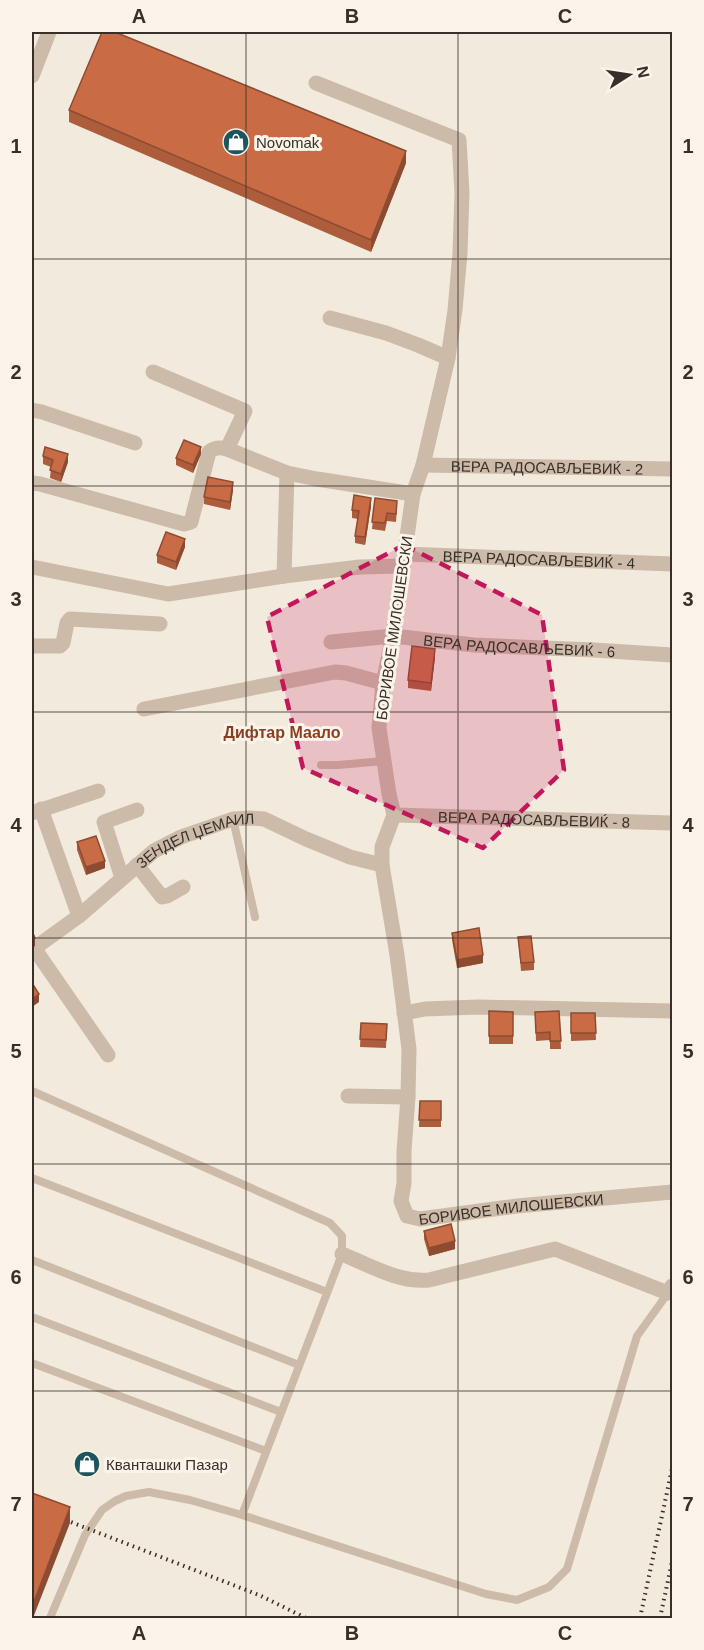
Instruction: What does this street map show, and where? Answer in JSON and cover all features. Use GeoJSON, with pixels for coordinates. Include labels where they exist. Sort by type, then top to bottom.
{"type":"FeatureCollection","features":[{"type":"Feature","properties":{"kind":"street"},"geometry":{"type":"LineString","coordinates":[[32,76],[49,32]]}},
{"type":"Feature","properties":{"kind":"street","name":"БОРИВОЕ МИЛОШЕВСКИ"},"geometry":{"type":"LineString","coordinates":[[316,83],[459,140],[462,193],[455,310],[448,358],[423,465],[413,494],[393,636],[383,683],[379,728],[394,815],[382,847],[381,865],[398,955],[409,1049],[404,1183],[401,1201],[404,1211],[407,1216],[420,1219],[518,1206],[672,1192]]}},
{"type":"Feature","properties":{"kind":"street"},"geometry":{"type":"LineString","coordinates":[[330,318],[386,333],[448,358]]}},
{"type":"Feature","properties":{"kind":"street"},"geometry":{"type":"LineString","coordinates":[[153,372],[245,411],[227,449]]}},
{"type":"Feature","properties":{"kind":"street"},"geometry":{"type":"LineString","coordinates":[[32,410],[135,443]]}},
{"type":"Feature","properties":{"kind":"street"},"geometry":{"type":"LineString","coordinates":[[32,483],[184,525],[191,522],[209,452],[215,448],[227,449],[287,473],[413,494]]}},
{"type":"Feature","properties":{"kind":"street","name":"ВЕРА РАДОСАВЉЕВИЌ - 2"},"geometry":{"type":"LineString","coordinates":[[423,465],[672,469]]}},
{"type":"Feature","properties":{"kind":"street"},"geometry":{"type":"LineString","coordinates":[[284,576],[287,473]]}},
{"type":"Feature","properties":{"kind":"street","name":"ВЕРА РАДОСАВЉЕВИЌ - 4"},"geometry":{"type":"LineString","coordinates":[[32,567],[168,594],[404,560],[672,564]]}},
{"type":"Feature","properties":{"kind":"street"},"geometry":{"type":"LineString","coordinates":[[32,646],[63,643],[70,619],[160,624]]}},
{"type":"Feature","properties":{"kind":"street","name":"ВЕРА РАДОСАВЉЕВИЌ - 6"},"geometry":{"type":"LineString","coordinates":[[331,642],[393,636],[474,645],[672,655]]}},
{"type":"Feature","properties":{"kind":"street"},"geometry":{"type":"LineString","coordinates":[[144,709],[335,672],[383,683]]}},
{"type":"Feature","properties":{"kind":"street"},"geometry":{"type":"LineString","coordinates":[[79,916],[36,811],[98,791]]}},
{"type":"Feature","properties":{"kind":"street"},"geometry":{"type":"LineString","coordinates":[[122,878],[104,822],[137,810]]}},
{"type":"Feature","properties":{"kind":"street","name":"ВЕРА РАДОСАВЉЕВИЌ - 8"},"geometry":{"type":"LineString","coordinates":[[394,815],[672,824]]}},
{"type":"Feature","properties":{"kind":"street","name":"ЗЕНДЕЛ ЏЕМАИЛ"},"geometry":{"type":"LineString","coordinates":[[33,949],[79,916],[154,851],[180,837],[234,819],[264,819],[350,857],[381,865]]}},
{"type":"Feature","properties":{"kind":"street"},"geometry":{"type":"LineString","coordinates":[[137,865],[162,897],[183,887]]}},
{"type":"Feature","properties":{"kind":"street"},"geometry":{"type":"LineString","coordinates":[[33,949],[108,1055]]}},
{"type":"Feature","properties":{"kind":"street"},"geometry":{"type":"LineString","coordinates":[[404,1013],[478,1007],[672,1011]]}},
{"type":"Feature","properties":{"kind":"street"},"geometry":{"type":"LineString","coordinates":[[348,1096],[408,1097]]}},
{"type":"Feature","properties":{"kind":"street"},"geometry":{"type":"LineString","coordinates":[[342,1254],[401,1278],[417,1281],[555,1249],[670,1290]]}},
{"type":"Feature","properties":{"kind":"lane"},"geometry":{"type":"LineString","coordinates":[[321,765],[384,761]]}},
{"type":"Feature","properties":{"kind":"lane"},"geometry":{"type":"LineString","coordinates":[[234,819],[255,917]]}},
{"type":"Feature","properties":{"kind":"lane"},"geometry":{"type":"LineString","coordinates":[[32,1091],[330,1223],[342,1236],[342,1254],[242,1515]]}},
{"type":"Feature","properties":{"kind":"lane"},"geometry":{"type":"LineString","coordinates":[[32,1178],[327,1292]]}},
{"type":"Feature","properties":{"kind":"lane"},"geometry":{"type":"LineString","coordinates":[[32,1260],[299,1365]]}},
{"type":"Feature","properties":{"kind":"lane"},"geometry":{"type":"LineString","coordinates":[[50,1618],[85,1535],[102,1510],[126,1496],[149,1492],[190,1500],[242,1515],[486,1594],[517,1600],[549,1587],[567,1569],[637,1336],[670,1290]]}},
{"type":"Feature","properties":{"kind":"lane"},"geometry":{"type":"LineString","coordinates":[[32,1317],[281,1412]]}},
{"type":"Feature","properties":{"kind":"lane"},"geometry":{"type":"LineString","coordinates":[[32,1363],[266,1451]]}},
{"type":"Feature","properties":{"kind":"highlighted area"},"geometry":{"type":"Polygon","coordinates":[[[404,545],[542,615],[564,770],[483,848],[303,768],[267,617],[404,545]]]}},
{"type":"Feature","properties":{"kind":"building","name":"Novomak"},"geometry":{"type":"Polygon","coordinates":[[[102,32],[115,32],[406,151],[371,240],[69,110],[102,32]]]}},
{"type":"Feature","properties":{"kind":"building"},"geometry":{"type":"Polygon","coordinates":[[[184,440],[201,447],[193,465],[176,458],[184,440]]]}},
{"type":"Feature","properties":{"kind":"building"},"geometry":{"type":"Polygon","coordinates":[[[45,447],[68,454],[61,474],[50,470],[53,460],[43,456],[45,447]]]}},
{"type":"Feature","properties":{"kind":"building"},"geometry":{"type":"Polygon","coordinates":[[[208,477],[233,482],[230,502],[204,497],[208,477]]]}},
{"type":"Feature","properties":{"kind":"building"},"geometry":{"type":"Polygon","coordinates":[[[354,495],[371,498],[365,537],[355,536],[359,511],[352,510],[354,495]]]}},
{"type":"Feature","properties":{"kind":"building"},"geometry":{"type":"Polygon","coordinates":[[[375,498],[397,501],[396,514],[387,513],[385,523],[372,522],[375,498]]]}},
{"type":"Feature","properties":{"kind":"building"},"geometry":{"type":"Polygon","coordinates":[[[166,532],[185,539],[176,562],[157,555],[166,532]]]}},
{"type":"Feature","properties":{"kind":"building"},"geometry":{"type":"Polygon","coordinates":[[[412,646],[435,649],[431,683],[408,680],[412,646]]]}},
{"type":"Feature","properties":{"kind":"building"},"geometry":{"type":"Polygon","coordinates":[[[96,836],[105,861],[86,867],[77,842],[96,836]]]}},
{"type":"Feature","properties":{"kind":"building"},"geometry":{"type":"Polygon","coordinates":[[[479,928],[483,955],[457,960],[452,933],[479,928]]]}},
{"type":"Feature","properties":{"kind":"building"},"geometry":{"type":"Polygon","coordinates":[[[531,936],[534,962],[521,963],[518,937],[531,936]]]}},
{"type":"Feature","properties":{"kind":"building"},"geometry":{"type":"Polygon","coordinates":[[[32,983],[39,994],[32,999],[32,983]]]}},
{"type":"Feature","properties":{"kind":"building"},"geometry":{"type":"Polygon","coordinates":[[[489,1011],[513,1012],[513,1036],[489,1036],[489,1011]]]}},
{"type":"Feature","properties":{"kind":"building"},"geometry":{"type":"Polygon","coordinates":[[[559,1011],[561,1041],[550,1041],[550,1032],[536,1033],[535,1012],[559,1011]]]}},
{"type":"Feature","properties":{"kind":"building"},"geometry":{"type":"Polygon","coordinates":[[[571,1013],[595,1013],[596,1033],[571,1033],[571,1013]]]}},
{"type":"Feature","properties":{"kind":"building"},"geometry":{"type":"Polygon","coordinates":[[[361,1023],[387,1024],[386,1040],[360,1039],[361,1023]]]}},
{"type":"Feature","properties":{"kind":"building"},"geometry":{"type":"Polygon","coordinates":[[[420,1101],[441,1101],[441,1120],[419,1120],[420,1101]]]}},
{"type":"Feature","properties":{"kind":"building"},"geometry":{"type":"Polygon","coordinates":[[[451,1224],[455,1241],[429,1248],[424,1231],[451,1224]]]}},
{"type":"Feature","properties":{"kind":"building"},"geometry":{"type":"Polygon","coordinates":[[[32,1493],[70,1507],[32,1607],[32,1493]]]}},
{"type":"Feature","properties":{"kind":"railway"},"geometry":{"type":"LineString","coordinates":[[640,1618],[672,1469]]}},
{"type":"Feature","properties":{"kind":"railway"},"geometry":{"type":"LineString","coordinates":[[32,1507],[259,1595],[306,1618]]}},
{"type":"Feature","properties":{"kind":"railway"},"geometry":{"type":"LineString","coordinates":[[660,1618],[672,1562]]}},
{"type":"Feature","properties":{"kind":"place","name":"Novomak"},"geometry":{"type":"Point","coordinates":[236,142]}},
{"type":"Feature","properties":{"kind":"place","name":"Кванташки Пазар"},"geometry":{"type":"Point","coordinates":[87,1464]}},
{"type":"Feature","properties":{"kind":"district","name":"Дифтар Маало"},"geometry":{"type":"Point","coordinates":[282,732]}}]}
